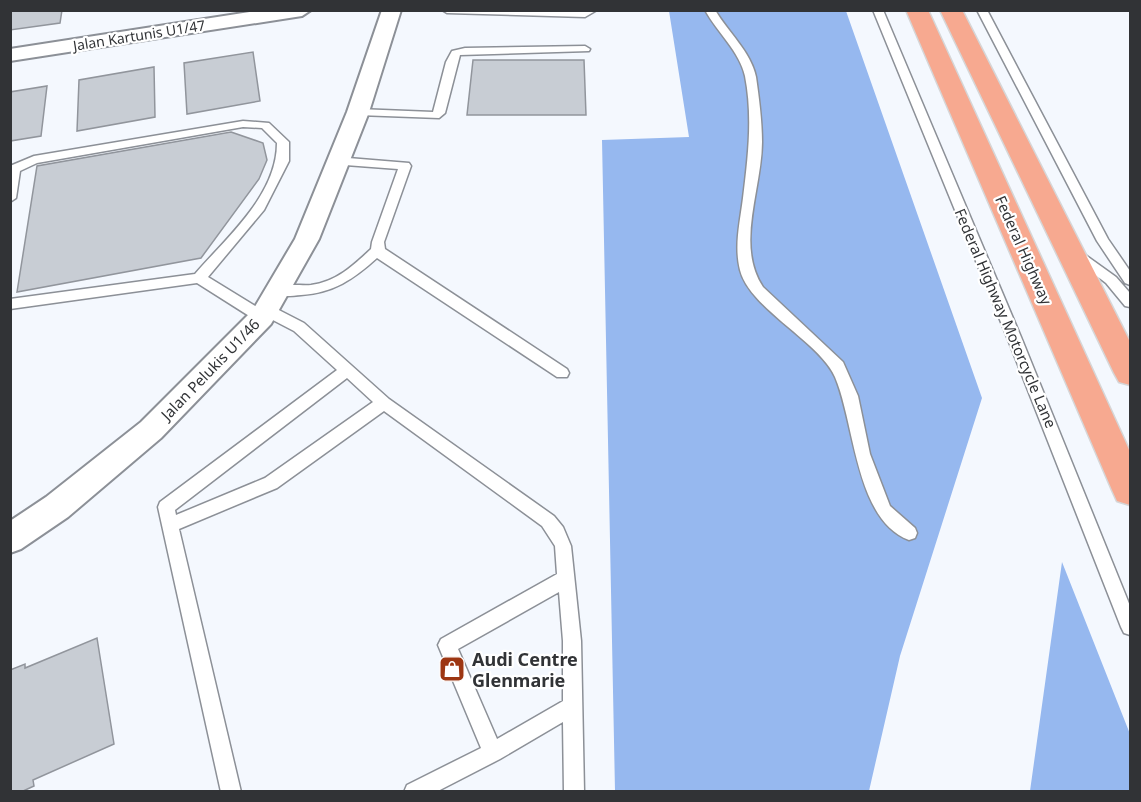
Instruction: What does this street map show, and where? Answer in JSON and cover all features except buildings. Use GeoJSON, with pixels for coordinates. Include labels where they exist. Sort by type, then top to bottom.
{"type":"FeatureCollection","features":[{"type":"Feature","properties":{"kind":"highway","name":"Federal Highway"},"geometry":{"type":"LineString","coordinates":[[917,10],[1131,490]]}},
{"type":"Feature","properties":{"kind":"highway"},"geometry":{"type":"LineString","coordinates":[[951,10],[1131,373]]}},
{"type":"Feature","properties":{"kind":"street","name":"Jalan Kartunis U1/47"},"geometry":{"type":"LineString","coordinates":[[10,55],[302,10]]}},
{"type":"Feature","properties":{"kind":"street","name":"Jalan Pelukis U1/46"},"geometry":{"type":"LineString","coordinates":[[10,539],[57,507],[151,430],[268,306],[307,238],[336,161],[358,112],[392,10]]}},
{"type":"Feature","properties":{"kind":"lane"},"geometry":{"type":"LineString","coordinates":[[447,10],[585,14],[592,10]]}},
{"type":"Feature","properties":{"kind":"lane"},"geometry":{"type":"LineString","coordinates":[[710,10],[720,28],[741,54],[750,75],[756,142],[743,253],[747,273],[758,290],[838,366],[851,396],[862,454],[883,510],[909,533]]}},
{"type":"Feature","properties":{"kind":"lane","name":"Federal Highway Motorcycle Lane"},"geometry":{"type":"LineString","coordinates":[[878,10],[1131,627]]}},
{"type":"Feature","properties":{"kind":"lane"},"geometry":{"type":"LineString","coordinates":[[982,10],[1103,242],[1131,280]]}},
{"type":"Feature","properties":{"kind":"lane"},"geometry":{"type":"LineString","coordinates":[[358,112],[435,116],[439,113],[451,62],[456,53],[585,48]]}},
{"type":"Feature","properties":{"kind":"lane"},"geometry":{"type":"LineString","coordinates":[[10,198],[14,169],[34,160],[243,124],[265,125],[283,142],[283,161],[258,210],[200,278]]}},
{"type":"Feature","properties":{"kind":"lane"},"geometry":{"type":"LineString","coordinates":[[336,161],[405,166],[378,242],[378,250],[384,257],[562,373]]}},
{"type":"Feature","properties":{"kind":"lane"},"geometry":{"type":"LineString","coordinates":[[1069,249],[1111,280],[1131,303]]}},
{"type":"Feature","properties":{"kind":"lane"},"geometry":{"type":"LineString","coordinates":[[268,306],[328,289],[345,280],[378,250]]}},
{"type":"Feature","properties":{"kind":"lane"},"geometry":{"type":"LineString","coordinates":[[10,304],[200,278],[268,306],[299,327],[384,403],[549,521],[563,546],[572,641],[574,792]]}},
{"type":"Feature","properties":{"kind":"lane"},"geometry":{"type":"LineString","coordinates":[[231,792],[166,507],[347,370]]}},
{"type":"Feature","properties":{"kind":"lane"},"geometry":{"type":"LineString","coordinates":[[170,525],[271,483],[384,403]]}},
{"type":"Feature","properties":{"kind":"lane"},"geometry":{"type":"LineString","coordinates":[[493,752],[447,645],[565,579]]}},
{"type":"Feature","properties":{"kind":"lane"},"geometry":{"type":"LineString","coordinates":[[414,792],[493,752],[573,706]]}},
{"type":"Feature","properties":{"kind":"shaded area"},"geometry":{"type":"Polygon","coordinates":[[[669,11],[846,11],[982,398],[900,656],[869,791],[615,791],[602,140],[689,137],[669,11]]]}},
{"type":"Feature","properties":{"kind":"shaded area"},"geometry":{"type":"Polygon","coordinates":[[[1062,562],[1130,734],[1130,791],[1030,791],[1062,562]]]}},
{"type":"Feature","properties":{"kind":"place","name":"Audi Centre Glenmarie"},"geometry":{"type":"Point","coordinates":[452,669]}}]}
